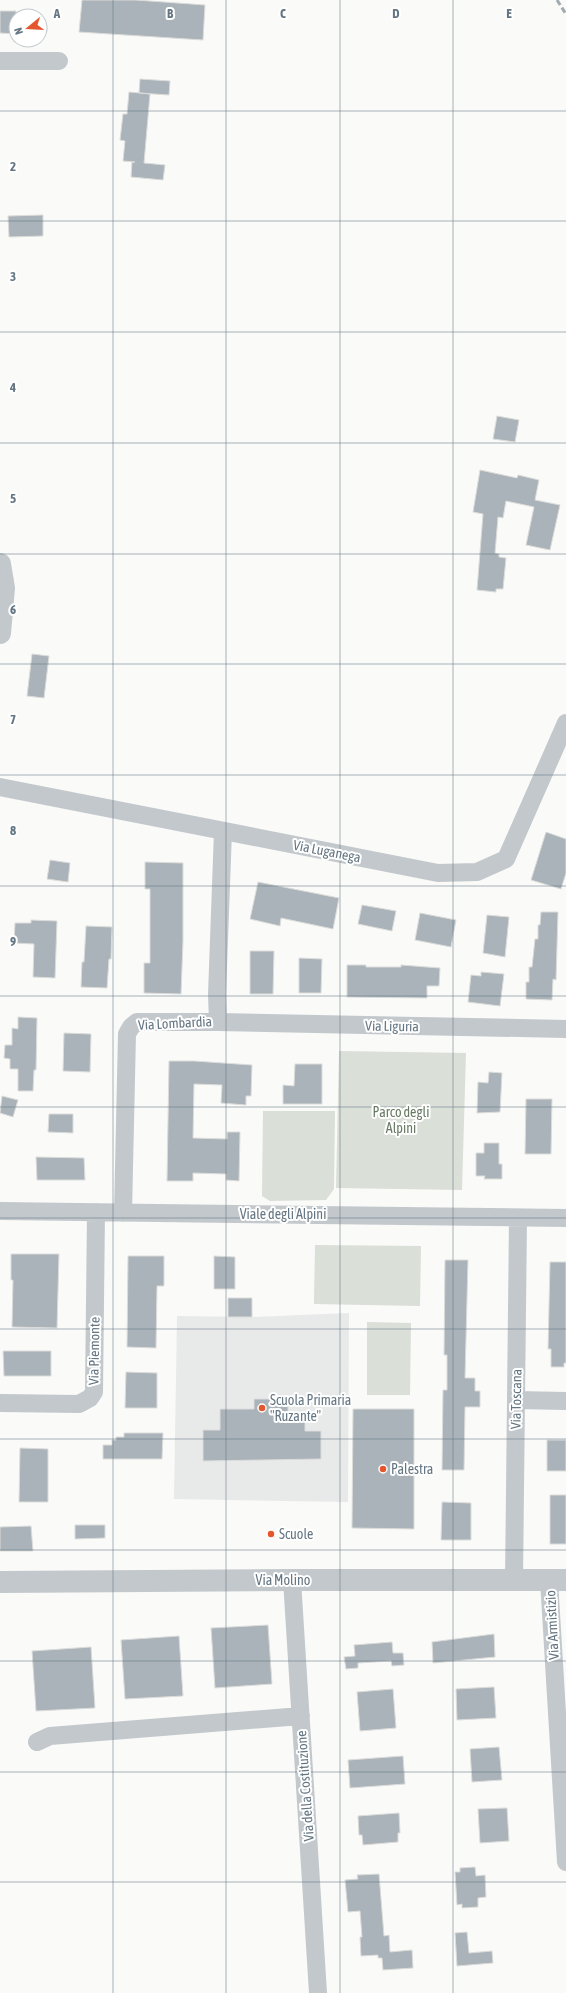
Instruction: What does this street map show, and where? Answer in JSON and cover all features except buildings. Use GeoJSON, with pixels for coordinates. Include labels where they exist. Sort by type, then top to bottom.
{"type":"FeatureCollection","features":[{"type":"Feature","properties":{"kind":"street"},"geometry":{"type":"LineString","coordinates":[[0,61],[59,61]]}},
{"type":"Feature","properties":{"kind":"street"},"geometry":{"type":"LineString","coordinates":[[0,564],[4,588],[0,633]]}},
{"type":"Feature","properties":{"kind":"street","name":"Via Luganega"},"geometry":{"type":"LineString","coordinates":[[0,787],[438,873],[477,872],[506,859],[566,723]]}},
{"type":"Feature","properties":{"kind":"street","name":"Via Lombardia"},"geometry":{"type":"LineString","coordinates":[[123,1213],[126,1051],[129,1030],[137,1022],[218,1022],[217,994],[223,831]]}},
{"type":"Feature","properties":{"kind":"street","name":"Via Liguria"},"geometry":{"type":"LineString","coordinates":[[218,1022],[566,1029]]}},
{"type":"Feature","properties":{"kind":"street","name":"Viale degli Alpini"},"geometry":{"type":"LineString","coordinates":[[0,1211],[566,1218]]}},
{"type":"Feature","properties":{"kind":"street","name":"Via Piemonte"},"geometry":{"type":"LineString","coordinates":[[0,1403],[79,1404],[90,1398],[94,1392],[96,1212]]}},
{"type":"Feature","properties":{"kind":"street","name":"Via Toscana"},"geometry":{"type":"LineString","coordinates":[[514,1580],[518,1218]]}},
{"type":"Feature","properties":{"kind":"street"},"geometry":{"type":"LineString","coordinates":[[516,1400],[566,1401]]}},
{"type":"Feature","properties":{"kind":"street","name":"Via della Costituzione"},"geometry":{"type":"LineString","coordinates":[[292,1580],[318,1993]]}},
{"type":"Feature","properties":{"kind":"street","name":"Via Molino"},"geometry":{"type":"LineString","coordinates":[[0,1582],[558,1580]]}},
{"type":"Feature","properties":{"kind":"street","name":"Via Armistizio"},"geometry":{"type":"LineString","coordinates":[[558,1580],[566,1862]]}},
{"type":"Feature","properties":{"kind":"street"},"geometry":{"type":"LineString","coordinates":[[37,1742],[50,1736],[301,1716]]}},
{"type":"Feature","properties":{"kind":"shaded area","name":"Scuola Primaria \"Ruzante\""},"geometry":{"type":"Polygon","coordinates":[[[349,1313],[348,1502],[174,1499],[177,1316],[252,1317],[349,1313]]]}},
{"type":"Feature","properties":{"kind":"green space","name":"Parco degli Alpini"},"geometry":{"type":"Polygon","coordinates":[[[339,1051],[466,1053],[462,1190],[336,1188],[339,1051]]]}},
{"type":"Feature","properties":{"kind":"green space"},"geometry":{"type":"Polygon","coordinates":[[[263,1111],[335,1111],[334,1189],[326,1200],[270,1201],[262,1196],[263,1111]]]}},
{"type":"Feature","properties":{"kind":"green space"},"geometry":{"type":"Polygon","coordinates":[[[315,1245],[421,1246],[420,1306],[314,1304],[315,1245]]]}},
{"type":"Feature","properties":{"kind":"green space"},"geometry":{"type":"Polygon","coordinates":[[[367,1322],[411,1323],[410,1395],[367,1395],[367,1322]]]}},
{"type":"Feature","properties":{"kind":"railway"},"geometry":{"type":"LineString","coordinates":[[557,0],[566,14]]}},
{"type":"Feature","properties":{"kind":"place","name":"Scuola Primaria \"Ruzante\""},"geometry":{"type":"Point","coordinates":[262,1408]}},
{"type":"Feature","properties":{"kind":"place","name":"Palestra"},"geometry":{"type":"Point","coordinates":[383,1469]}},
{"type":"Feature","properties":{"kind":"place","name":"Scuole"},"geometry":{"type":"Point","coordinates":[271,1534]}}]}
